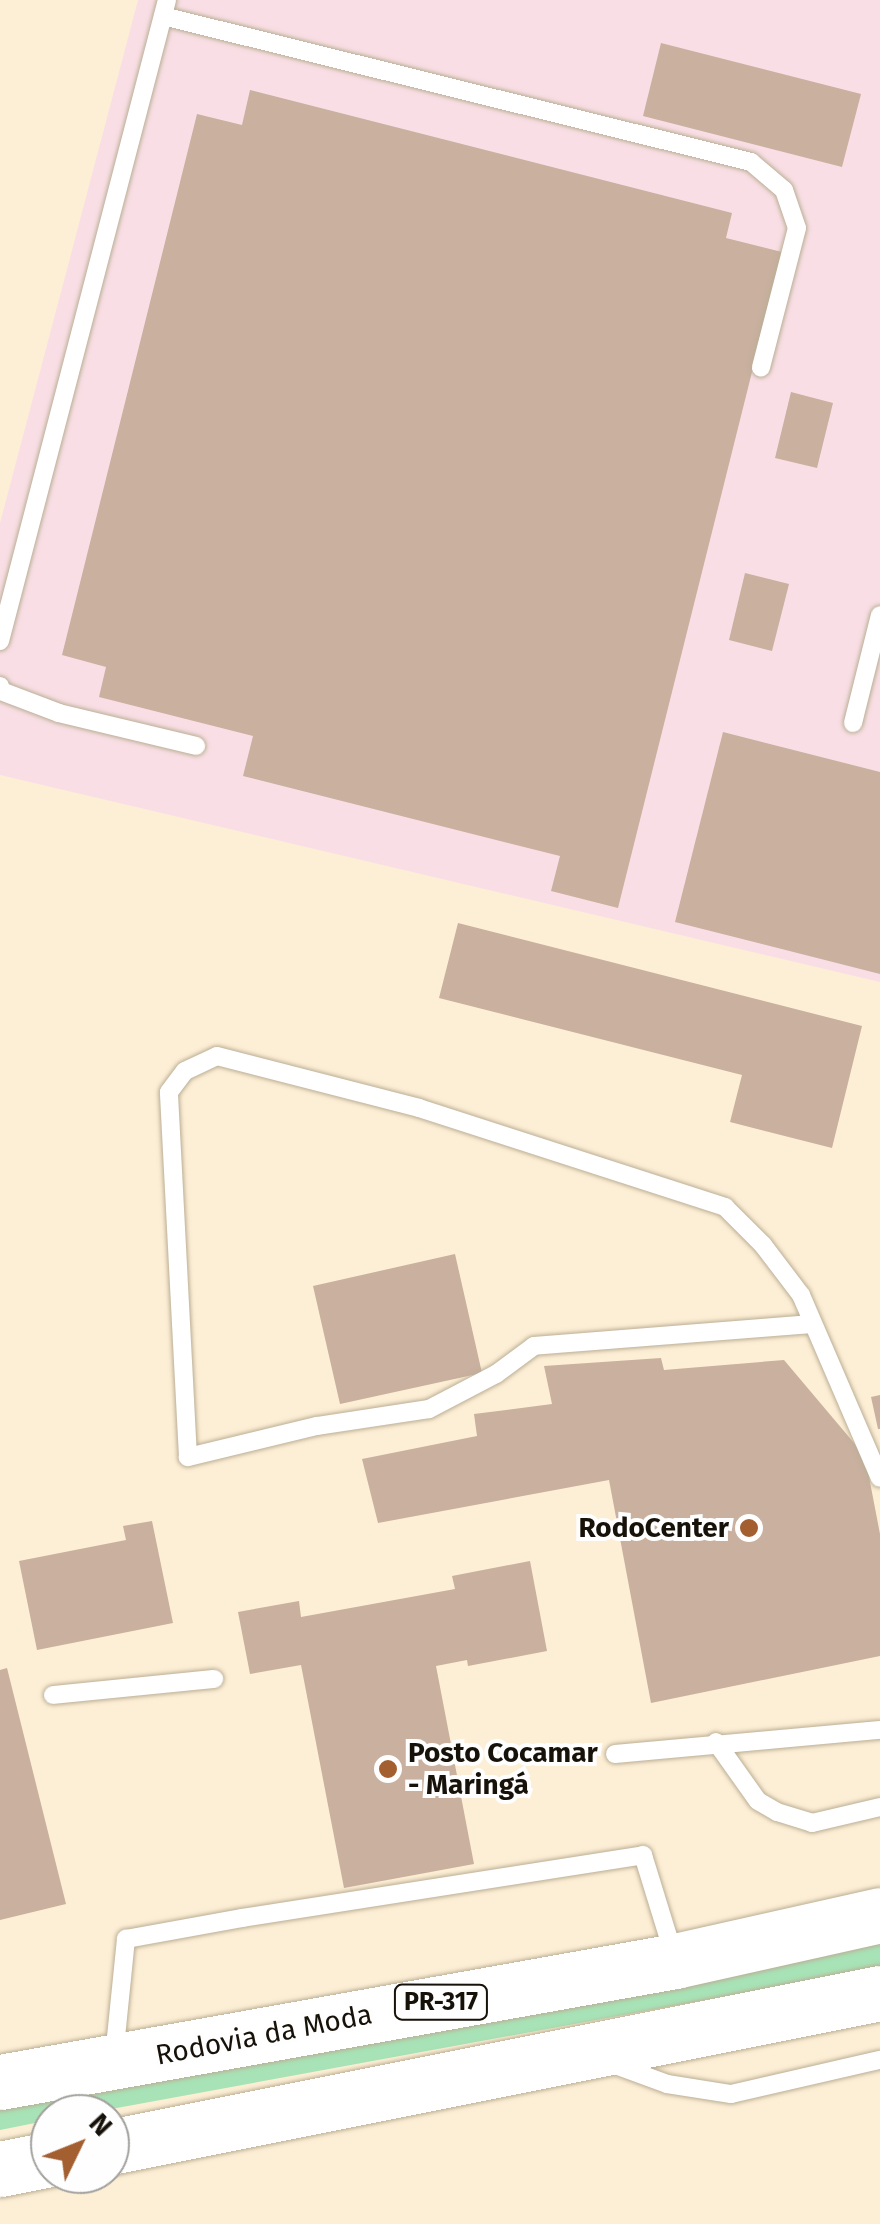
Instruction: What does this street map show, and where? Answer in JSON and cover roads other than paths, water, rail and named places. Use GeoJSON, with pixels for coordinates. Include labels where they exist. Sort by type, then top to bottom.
{"type":"FeatureCollection","features":[{"type":"Feature","properties":{"kind":"highway","name":"Rodovia da Moda"},"geometry":{"type":"LineString","coordinates":[[0,2082],[675,1961],[880,1914]]}},
{"type":"Feature","properties":{"kind":"highway"},"geometry":{"type":"LineString","coordinates":[[130,2143],[880,1993]]}},
{"type":"Feature","properties":{"kind":"highway"},"geometry":{"type":"LineString","coordinates":[[0,2169],[30,2163]]}},
{"type":"Feature","properties":{"kind":"lane"},"geometry":{"type":"LineString","coordinates":[[0,642],[165,8],[751,162],[784,190],[798,228],[762,367]]}},
{"type":"Feature","properties":{"kind":"lane"},"geometry":{"type":"LineString","coordinates":[[854,723],[880,616]]}},
{"type":"Feature","properties":{"kind":"lane"},"geometry":{"type":"LineString","coordinates":[[0,686],[1,691],[59,714],[196,746]]}},
{"type":"Feature","properties":{"kind":"lane"},"geometry":{"type":"LineString","coordinates":[[812,1324],[534,1346],[496,1374],[429,1409],[316,1426],[188,1456],[169,1092],[186,1070],[217,1056],[419,1108],[725,1207],[762,1245],[801,1295],[880,1478]]}},
{"type":"Feature","properties":{"kind":"lane"},"geometry":{"type":"LineString","coordinates":[[53,1695],[214,1680]]}},
{"type":"Feature","properties":{"kind":"lane"},"geometry":{"type":"LineString","coordinates":[[615,1754],[880,1730]]}},
{"type":"Feature","properties":{"kind":"lane"},"geometry":{"type":"LineString","coordinates":[[716,1742],[758,1800],[778,1812],[812,1824],[880,1807]]}},
{"type":"Feature","properties":{"kind":"lane"},"geometry":{"type":"LineString","coordinates":[[114,2063],[126,1939],[222,1921],[643,1854],[675,1961]]}},
{"type":"Feature","properties":{"kind":"lane"},"geometry":{"type":"LineString","coordinates":[[581,2052],[667,2084],[731,2094],[880,2060]]}},
{"type":"Feature","properties":{"kind":"place","name":"RodoCenter"},"geometry":{"type":"Point","coordinates":[749,1528]}},
{"type":"Feature","properties":{"kind":"place","name":"Posto Cocamar - Maringá"},"geometry":{"type":"Point","coordinates":[388,1769]}}]}
